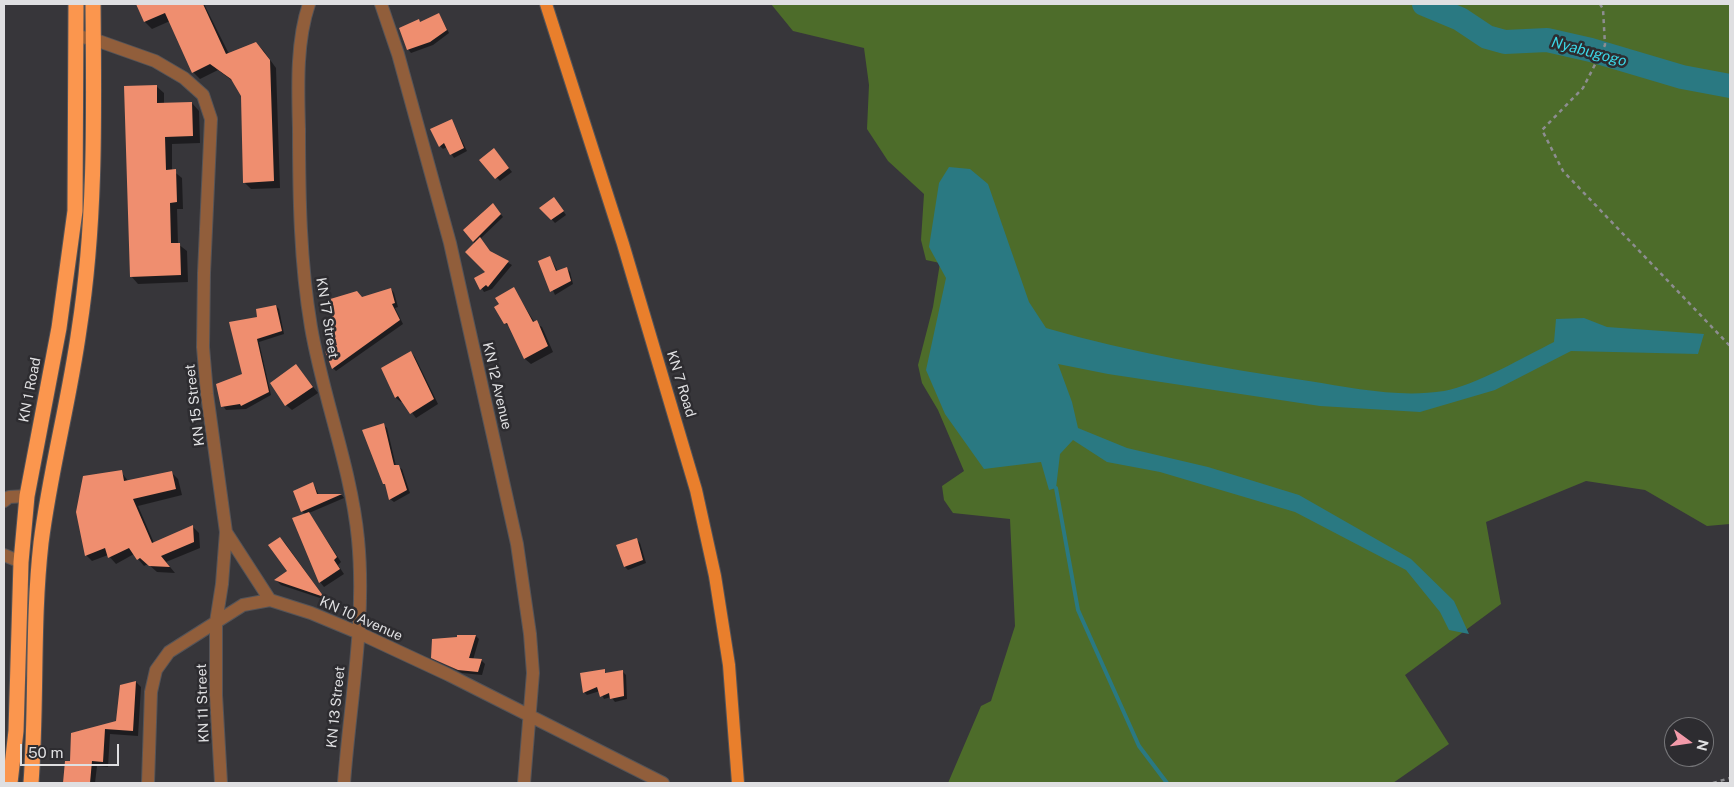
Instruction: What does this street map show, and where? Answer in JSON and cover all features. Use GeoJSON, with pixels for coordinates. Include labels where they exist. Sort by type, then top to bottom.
{"type":"FeatureCollection","features":[{"type":"Feature","properties":{"kind":"highway","name":"KN 1 Road"},"geometry":{"type":"LineString","coordinates":[[10,783],[16,732],[21,562],[27,496],[59,328],[75,212],[76,4]]}},
{"type":"Feature","properties":{"kind":"highway"},"geometry":{"type":"LineString","coordinates":[[31,783],[35,728],[36,608],[41,544],[50,480],[79,331],[92,212],[95,144],[93,4]]}},
{"type":"Feature","properties":{"kind":"highway"},"geometry":{"type":"LineString","coordinates":[[75,212],[92,212]]}},
{"type":"Feature","properties":{"kind":"main road","name":"KN 7 Road"},"geometry":{"type":"LineString","coordinates":[[546,4],[623,244],[696,490],[715,576],[728,664],[738,783]]}},
{"type":"Feature","properties":{"kind":"street","name":"KN 17 Street"},"geometry":{"type":"LineString","coordinates":[[309,4],[298,70],[299,198],[303,260],[311,326],[353,500],[361,582],[359,633]]}},
{"type":"Feature","properties":{"kind":"street","name":"KN 12 Avenue"},"geometry":{"type":"LineString","coordinates":[[381,4],[401,63],[450,243],[517,544],[530,634],[533,672],[531,716],[524,783]]}},
{"type":"Feature","properties":{"kind":"street","name":"KN 15 Street"},"geometry":{"type":"LineString","coordinates":[[76,36],[93,39],[155,61],[184,78],[203,95],[211,119],[204,273],[203,346],[206,394],[226,532],[222,584],[216,622]]}},
{"type":"Feature","properties":{"kind":"street"},"geometry":{"type":"LineString","coordinates":[[4,501],[9,497],[27,496]]}},
{"type":"Feature","properties":{"kind":"street","name":"KN 15 Street"},"geometry":{"type":"LineString","coordinates":[[226,532],[270,600]]}},
{"type":"Feature","properties":{"kind":"street"},"geometry":{"type":"LineString","coordinates":[[4,555],[21,562]]}},
{"type":"Feature","properties":{"kind":"street","name":"KN 10 Avenue"},"geometry":{"type":"LineString","coordinates":[[148,783],[151,692],[156,670],[169,652],[243,605],[270,600],[311,613],[359,633],[664,783]]}},
{"type":"Feature","properties":{"kind":"street","name":"KN 11 Street"},"geometry":{"type":"LineString","coordinates":[[216,622],[216,694],[220,783]]}},
{"type":"Feature","properties":{"kind":"street","name":"KN 13 Street"},"geometry":{"type":"LineString","coordinates":[[344,783],[350,707],[359,633]]}},
{"type":"Feature","properties":{"kind":"path"},"geometry":{"type":"LineString","coordinates":[[1600,4],[1603,9],[1605,44],[1583,88],[1542,130],[1563,171],[1730,346]]}},
{"type":"Feature","properties":{"kind":"path"},"geometry":{"type":"LineString","coordinates":[[1713,783],[1730,778]]}},
{"type":"Feature","properties":{"kind":"green space"},"geometry":{"type":"Polygon","coordinates":[[[771,4],[1730,4],[1730,524],[1707,526],[1645,490],[1586,481],[1486,522],[1501,604],[1405,675],[1449,744],[1393,783],[948,783],[981,706],[991,701],[1015,626],[1010,519],[953,513],[944,500],[942,486],[964,471],[938,410],[922,383],[918,365],[933,307],[940,263],[926,260],[921,240],[924,194],[888,161],[867,129],[869,85],[864,48],[793,31],[771,4]]]}},
{"type":"Feature","properties":{"kind":"water"},"geometry":{"type":"Polygon","coordinates":[[[949,167],[970,169],[988,184],[1029,302],[1046,328],[1111,345],[1209,365],[1359,389],[1393,393],[1427,393],[1444,391],[1470,383],[1554,342],[1556,319],[1584,318],[1607,327],[1704,334],[1698,354],[1571,351],[1495,390],[1420,412],[1320,406],[1108,374],[1058,364],[1072,402],[1078,428],[1127,448],[1208,467],[1299,495],[1411,559],[1454,601],[1469,634],[1449,630],[1440,612],[1406,570],[1295,512],[1160,472],[1107,462],[1073,440],[1060,454],[1056,488],[1049,490],[1041,462],[984,469],[945,414],[926,370],[946,278],[929,247],[939,183],[949,167]]]}},
{"type":"Feature","properties":{"kind":"building"},"geometry":{"type":"Polygon","coordinates":[[[136,4],[203,4],[226,54],[256,42],[270,60],[274,181],[243,183],[241,96],[231,79],[210,64],[192,73],[165,13],[144,22],[136,4]]]}},
{"type":"Feature","properties":{"kind":"building"},"geometry":{"type":"Polygon","coordinates":[[[439,13],[447,30],[430,42],[407,50],[399,28],[419,19],[420,22],[439,13]]]}},
{"type":"Feature","properties":{"kind":"building"},"geometry":{"type":"Polygon","coordinates":[[[157,85],[157,103],[192,102],[193,136],[165,137],[166,170],[176,169],[177,202],[170,203],[171,243],[180,243],[181,275],[130,277],[124,86],[157,85]]]}},
{"type":"Feature","properties":{"kind":"building"},"geometry":{"type":"Polygon","coordinates":[[[452,119],[464,148],[450,155],[444,143],[439,147],[430,129],[452,119]]]}},
{"type":"Feature","properties":{"kind":"building"},"geometry":{"type":"Polygon","coordinates":[[[494,148],[509,168],[495,179],[479,160],[494,148]]]}},
{"type":"Feature","properties":{"kind":"building"},"geometry":{"type":"Polygon","coordinates":[[[554,197],[564,211],[551,220],[539,208],[554,197]]]}},
{"type":"Feature","properties":{"kind":"building"},"geometry":{"type":"Polygon","coordinates":[[[493,203],[501,214],[473,242],[463,230],[493,203]]]}},
{"type":"Feature","properties":{"kind":"building"},"geometry":{"type":"Polygon","coordinates":[[[480,237],[490,251],[509,261],[488,287],[486,285],[480,290],[474,278],[485,272],[465,252],[480,237]]]}},
{"type":"Feature","properties":{"kind":"building"},"geometry":{"type":"Polygon","coordinates":[[[550,256],[556,271],[567,267],[571,281],[550,292],[538,261],[550,256]]]}},
{"type":"Feature","properties":{"kind":"building"},"geometry":{"type":"Polygon","coordinates":[[[514,287],[533,322],[537,320],[548,346],[524,359],[507,323],[504,324],[494,307],[499,304],[495,298],[514,287]]]}},
{"type":"Feature","properties":{"kind":"building"},"geometry":{"type":"Polygon","coordinates":[[[391,288],[395,303],[392,304],[400,320],[332,369],[325,351],[337,345],[329,318],[334,316],[327,300],[357,291],[362,297],[391,288]]]}},
{"type":"Feature","properties":{"kind":"building"},"geometry":{"type":"Polygon","coordinates":[[[276,305],[282,331],[257,339],[269,392],[241,406],[240,404],[221,407],[216,384],[242,374],[229,322],[257,317],[256,309],[276,305]]]}},
{"type":"Feature","properties":{"kind":"building"},"geometry":{"type":"Polygon","coordinates":[[[411,351],[434,399],[410,414],[398,396],[395,398],[381,368],[411,351]]]}},
{"type":"Feature","properties":{"kind":"building"},"geometry":{"type":"Polygon","coordinates":[[[296,364],[313,387],[285,406],[270,383],[296,364]]]}},
{"type":"Feature","properties":{"kind":"building"},"geometry":{"type":"Polygon","coordinates":[[[384,423],[394,465],[399,465],[407,490],[389,500],[385,484],[383,484],[362,430],[384,423]]]}},
{"type":"Feature","properties":{"kind":"building"},"geometry":{"type":"Polygon","coordinates":[[[122,470],[124,481],[172,471],[176,489],[133,499],[152,543],[193,525],[194,542],[161,556],[170,567],[149,566],[140,558],[137,560],[129,548],[108,558],[105,548],[85,556],[76,512],[83,476],[122,470]]]}},
{"type":"Feature","properties":{"kind":"building"},"geometry":{"type":"Polygon","coordinates":[[[313,482],[317,494],[342,494],[301,512],[293,491],[313,482]]]}},
{"type":"Feature","properties":{"kind":"building"},"geometry":{"type":"Polygon","coordinates":[[[309,512],[337,557],[334,560],[340,569],[319,583],[292,518],[309,512]]]}},
{"type":"Feature","properties":{"kind":"building"},"geometry":{"type":"Polygon","coordinates":[[[280,537],[324,597],[274,580],[287,571],[268,545],[280,537]]]}},
{"type":"Feature","properties":{"kind":"building"},"geometry":{"type":"Polygon","coordinates":[[[637,538],[643,560],[624,567],[616,545],[637,538]]]}},
{"type":"Feature","properties":{"kind":"building"},"geometry":{"type":"Polygon","coordinates":[[[457,635],[476,635],[469,658],[482,659],[478,672],[458,670],[431,658],[432,639],[457,637],[457,635]]]}},
{"type":"Feature","properties":{"kind":"building"},"geometry":{"type":"Polygon","coordinates":[[[605,669],[605,673],[623,670],[624,696],[610,699],[609,693],[600,697],[597,687],[583,693],[580,673],[605,669]]]}},
{"type":"Feature","properties":{"kind":"building"},"geometry":{"type":"Polygon","coordinates":[[[136,681],[133,731],[105,729],[103,762],[92,761],[90,783],[63,783],[65,761],[70,761],[71,733],[116,721],[120,685],[136,681]]]}},
{"type":"Feature","properties":{"kind":"waterway","name":"Nyabugogo"},"geometry":{"type":"LineString","coordinates":[[1424,4],[1460,19],[1487,37],[1505,42],[1547,40],[1591,50],[1682,77],[1730,86]]}},
{"type":"Feature","properties":{"kind":"waterway"},"geometry":{"type":"LineString","coordinates":[[1056,488],[1078,610],[1139,746],[1167,783]]}}]}
